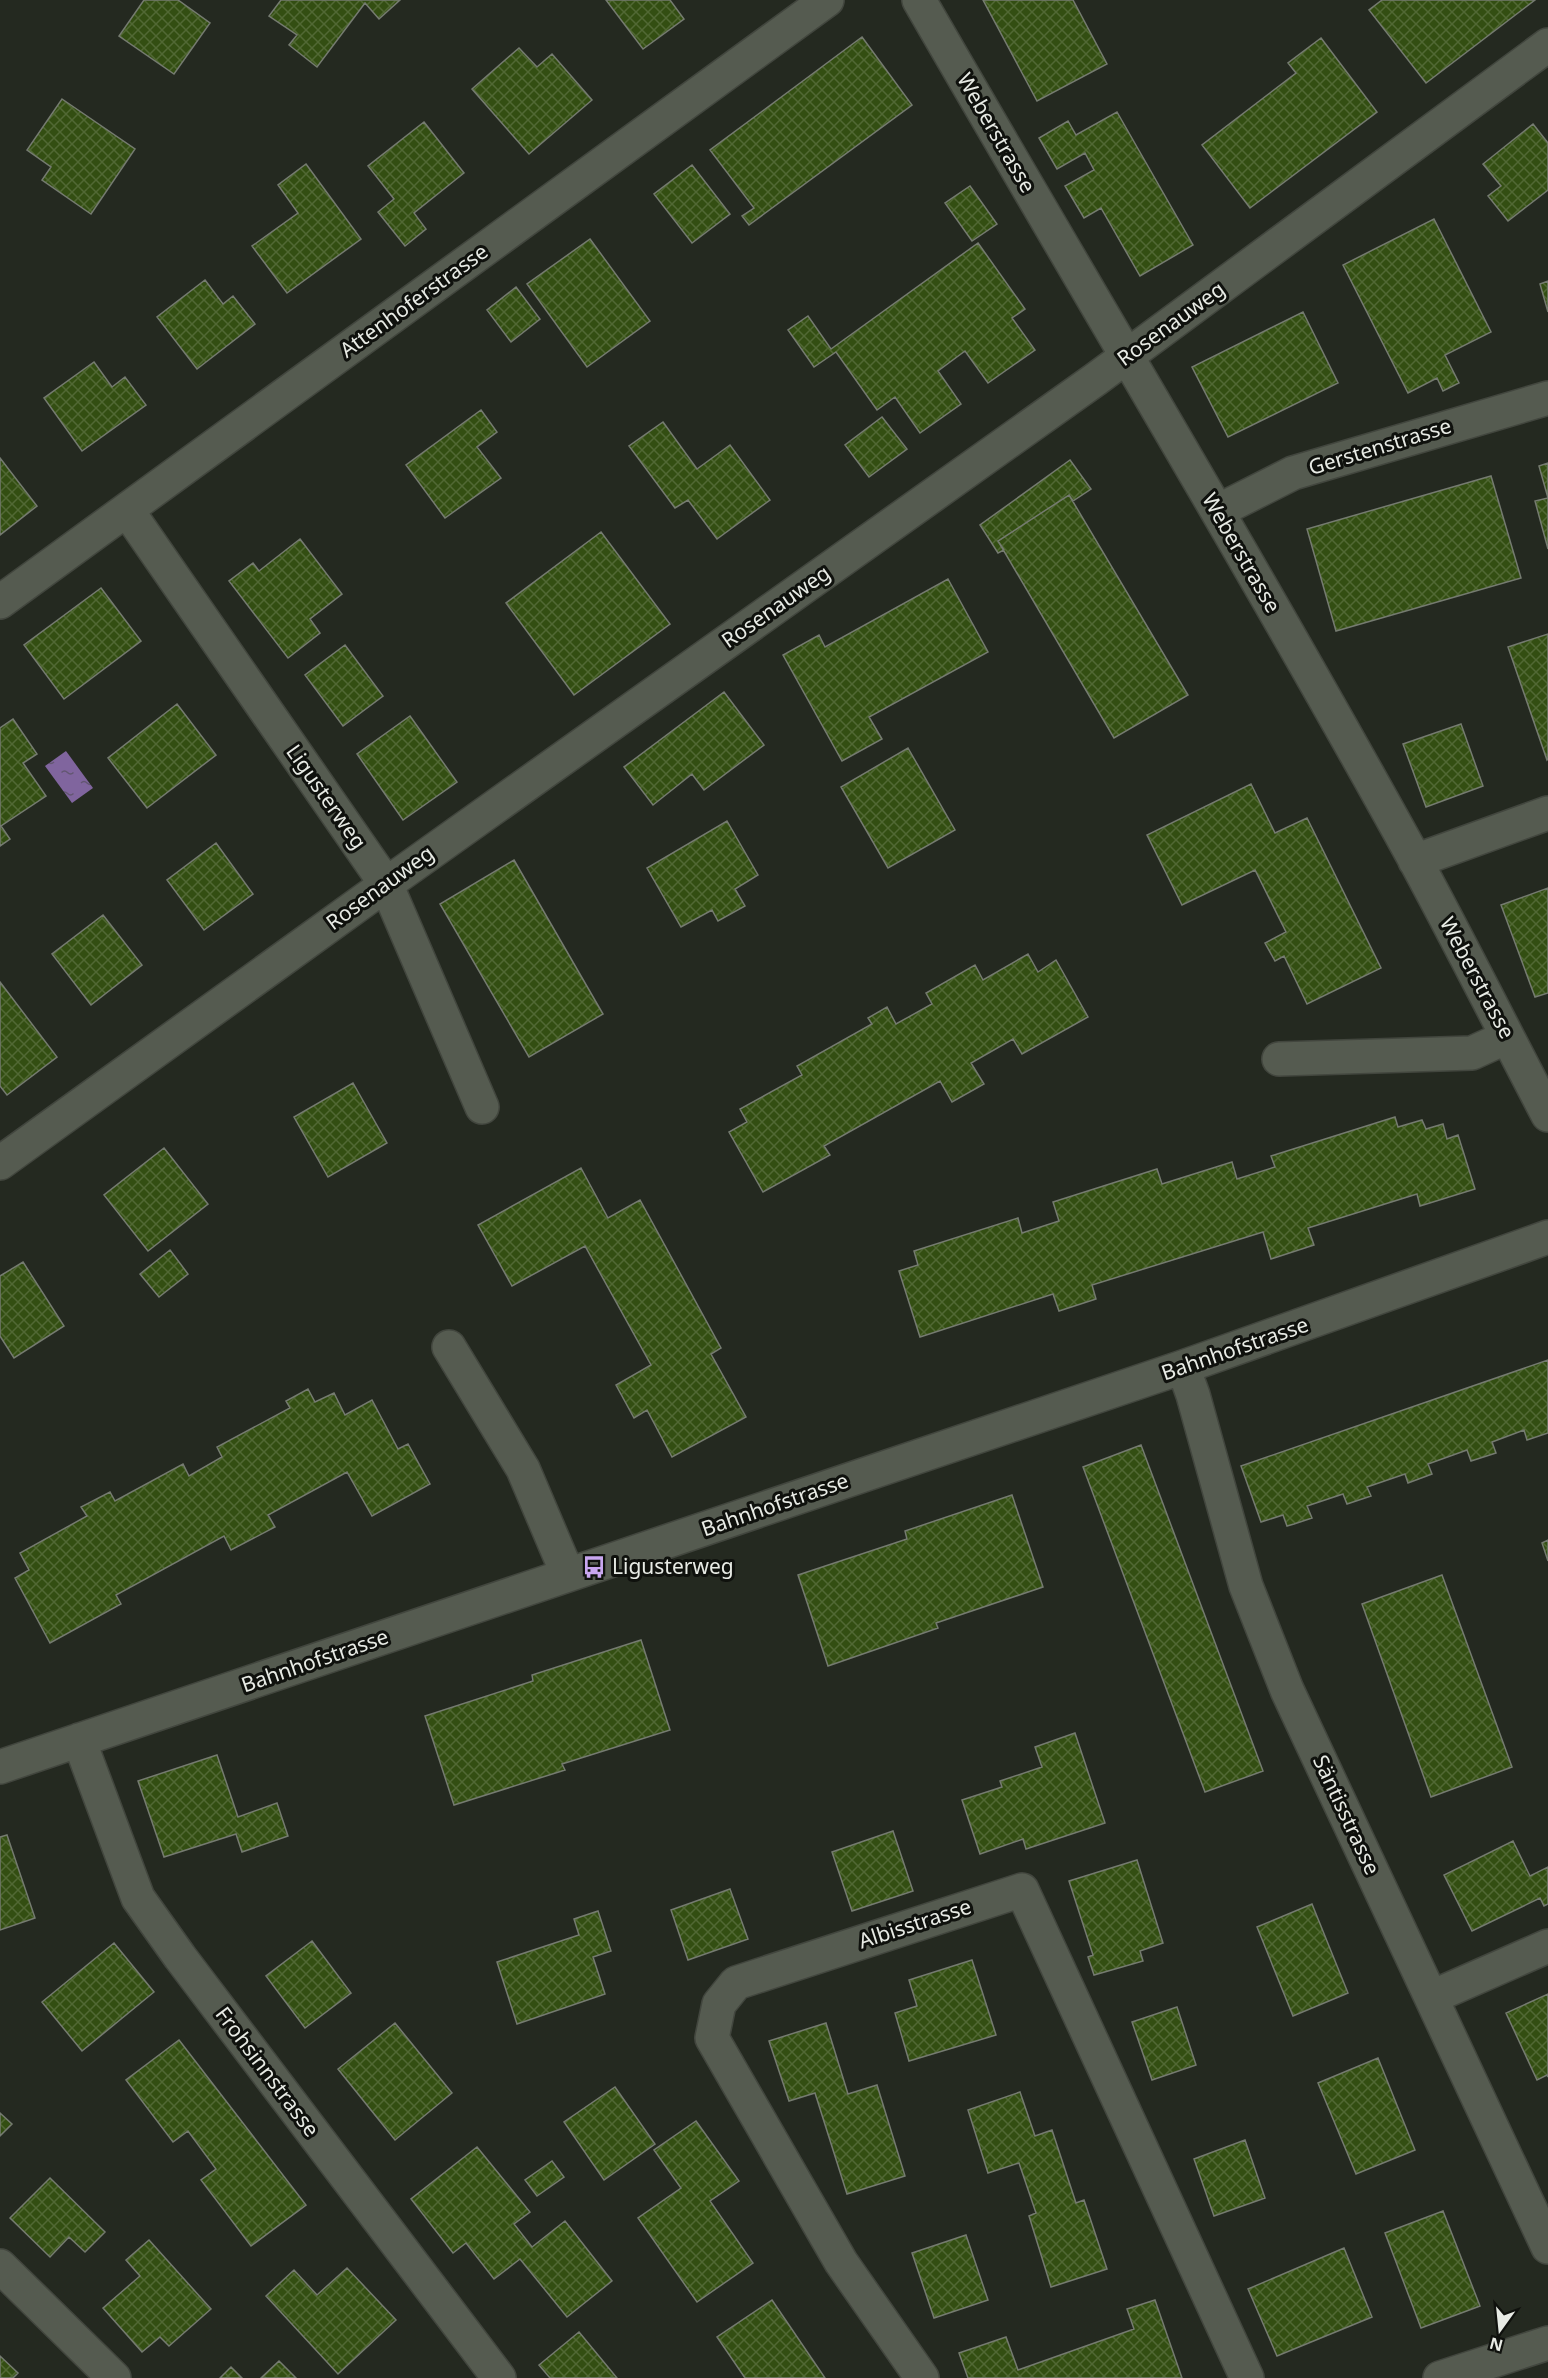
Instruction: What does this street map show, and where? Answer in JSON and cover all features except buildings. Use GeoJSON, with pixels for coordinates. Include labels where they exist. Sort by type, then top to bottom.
{"type":"FeatureCollection","features":[{"type":"Feature","properties":{"kind":"street","name":"Attenhoferstrasse"},"geometry":{"type":"LineString","coordinates":[[0,602],[827,0]]}},
{"type":"Feature","properties":{"kind":"street","name":"Weberstrasse"},"geometry":{"type":"LineString","coordinates":[[919,0],[1218,511],[1415,861],[1548,1115]]}},
{"type":"Feature","properties":{"kind":"street","name":"Rosenauweg"},"geometry":{"type":"LineString","coordinates":[[0,1163],[386,884],[1126,357],[1548,45]]}},
{"type":"Feature","properties":{"kind":"street","name":"Gerstenstrasse"},"geometry":{"type":"LineString","coordinates":[[1218,511],[1293,473],[1548,398]]}},
{"type":"Feature","properties":{"kind":"street","name":"Ligusterweg"},"geometry":{"type":"LineString","coordinates":[[128,510],[386,884],[482,1107]]}},
{"type":"Feature","properties":{"kind":"street"},"geometry":{"type":"LineString","coordinates":[[1415,861],[1548,813]]}},
{"type":"Feature","properties":{"kind":"street"},"geometry":{"type":"LineString","coordinates":[[1279,1059],[1472,1053],[1507,1037]]}},
{"type":"Feature","properties":{"kind":"street","name":"Bahnhofstrasse"},"geometry":{"type":"LineString","coordinates":[[0,1767],[1184,1367],[1548,1237]]}},
{"type":"Feature","properties":{"kind":"street"},"geometry":{"type":"LineString","coordinates":[[449,1347],[523,1470],[568,1575]]}},
{"type":"Feature","properties":{"kind":"street","name":"Säntisstrasse"},"geometry":{"type":"LineString","coordinates":[[1184,1367],[1243,1576],[1287,1690],[1548,2247]]}},
{"type":"Feature","properties":{"kind":"street","name":"Frohsinnstrasse"},"geometry":{"type":"LineString","coordinates":[[79,1740],[138,1898],[499,2378]]}},
{"type":"Feature","properties":{"kind":"street","name":"Albisstrasse"},"geometry":{"type":"LineString","coordinates":[[922,2378],[841,2262],[712,2038],[719,2004],[736,1983],[1022,1890],[1246,2378]]}},
{"type":"Feature","properties":{"kind":"street"},"geometry":{"type":"LineString","coordinates":[[1432,1997],[1548,1946]]}},
{"type":"Feature","properties":{"kind":"street"},"geometry":{"type":"LineString","coordinates":[[0,2266],[114,2378]]}},
{"type":"Feature","properties":{"kind":"street"},"geometry":{"type":"LineString","coordinates":[[1440,2378],[1548,2343]]}},
{"type":"Feature","properties":{"kind":"water"},"geometry":{"type":"Polygon","coordinates":[[[66,751],[93,788],[72,803],[45,766],[66,751]]]}},
{"type":"Feature","properties":{"kind":"place","name":"Ligusterweg"},"geometry":{"type":"Point","coordinates":[594,1567]}}]}
